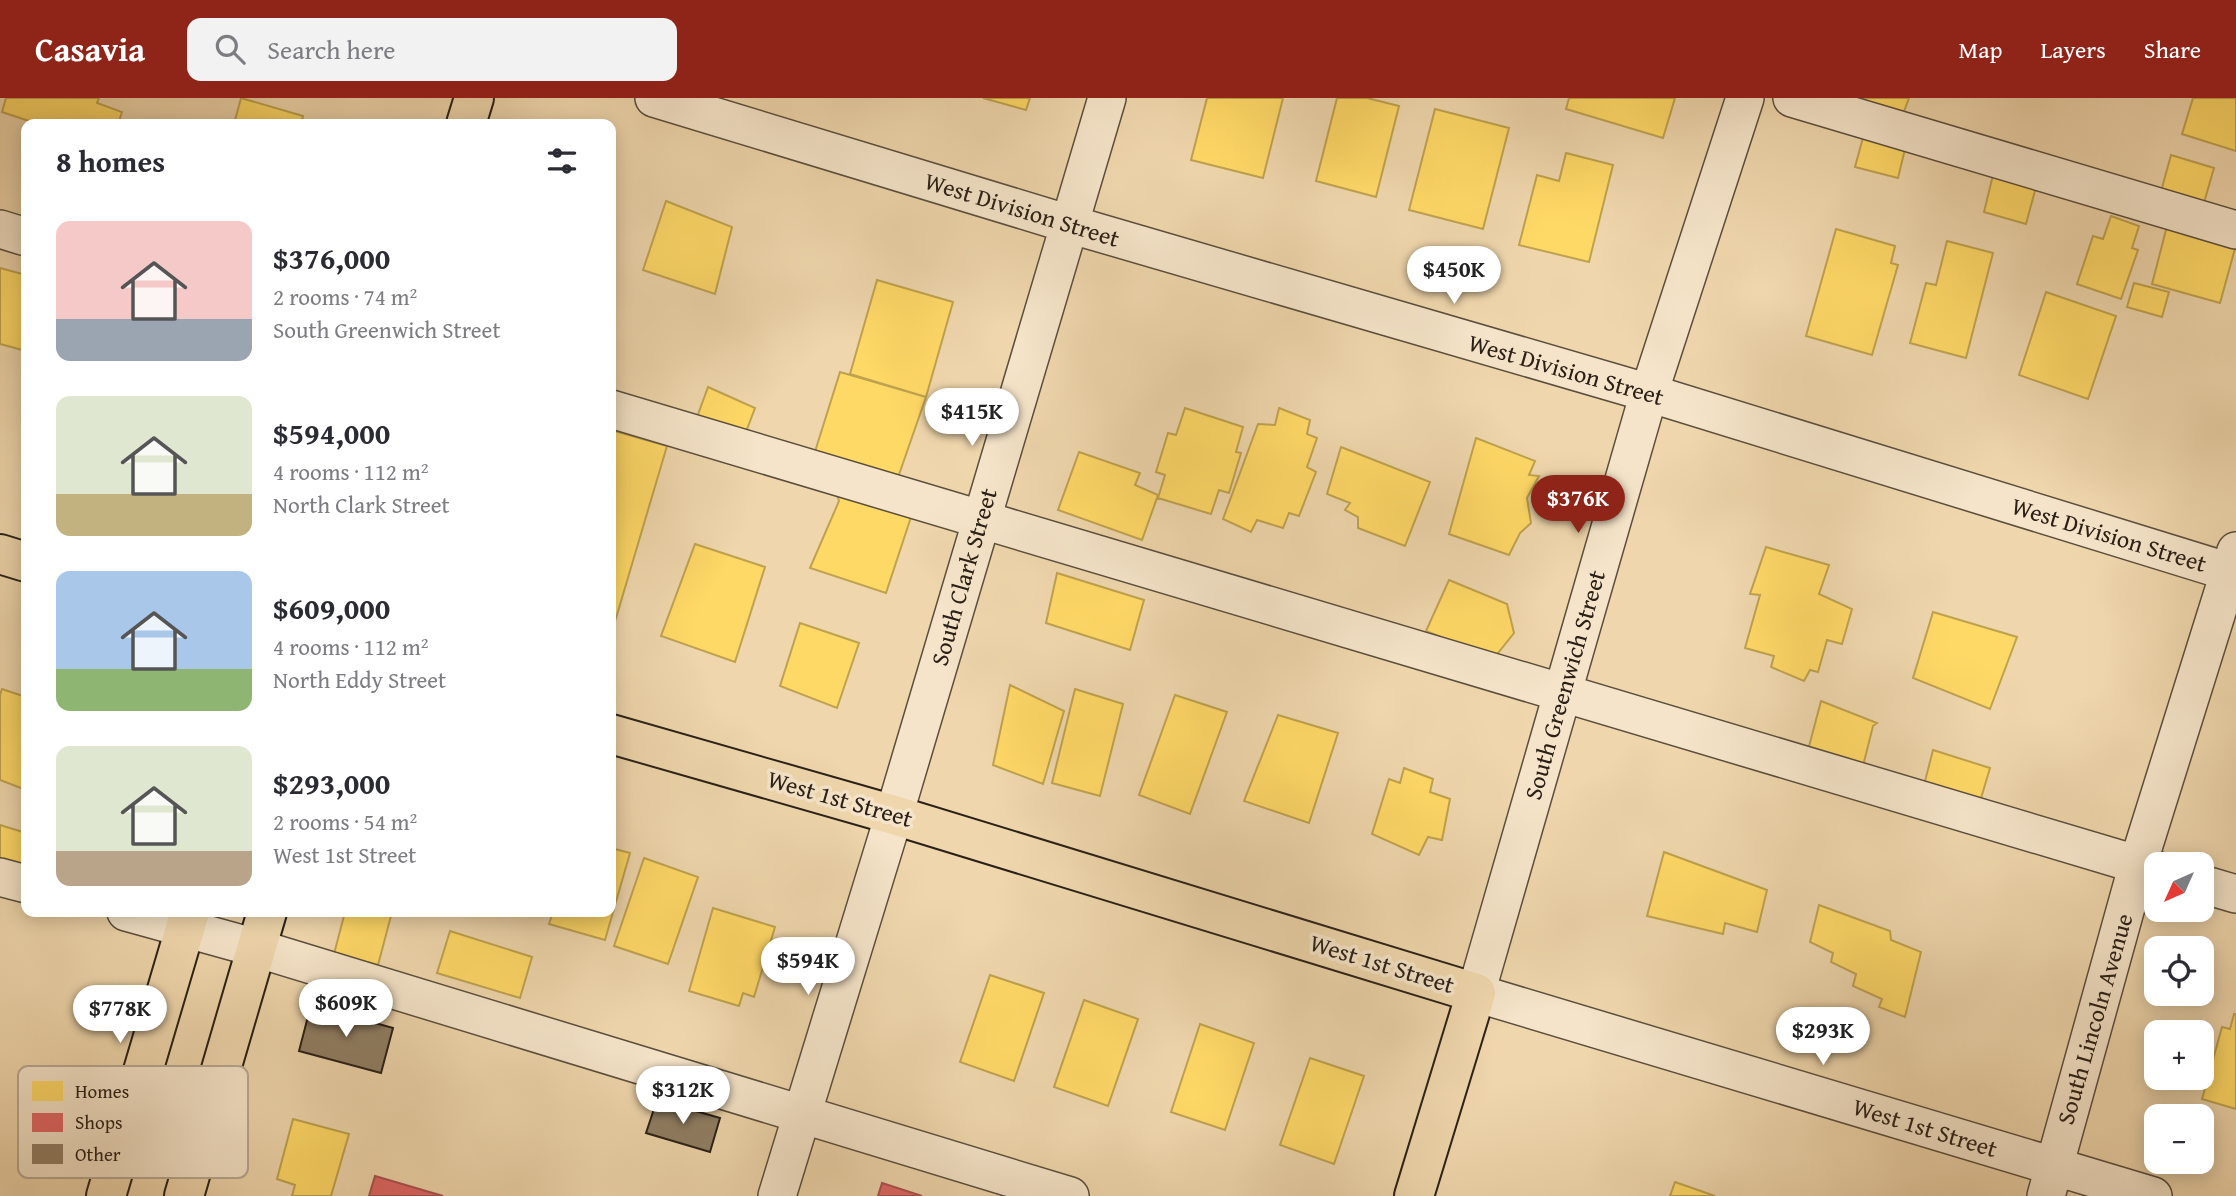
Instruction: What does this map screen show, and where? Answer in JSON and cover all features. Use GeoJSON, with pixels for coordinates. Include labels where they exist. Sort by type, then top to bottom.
{"type":"FeatureCollection","features":[{"type":"Feature","properties":{"kind":"main road"},"geometry":{"type":"LineString","coordinates":[[468,119],[474,98]]}},
{"type":"Feature","properties":{"kind":"main road"},"geometry":{"type":"LineString","coordinates":[[0,554],[21,560]]}},
{"type":"Feature","properties":{"kind":"main road","name":"West 1st Street"},"geometry":{"type":"LineString","coordinates":[[616,735],[894,815],[1476,993]]}},
{"type":"Feature","properties":{"kind":"main road"},"geometry":{"type":"LineString","coordinates":[[222,1066],[265,917]]}},
{"type":"Feature","properties":{"kind":"main road"},"geometry":{"type":"LineString","coordinates":[[145,1066],[188,920]]}},
{"type":"Feature","properties":{"kind":"main road"},"geometry":{"type":"LineString","coordinates":[[1414,1196],[1476,993]]}},
{"type":"Feature","properties":{"kind":"main road"},"geometry":{"type":"LineString","coordinates":[[106,1196],[111,1178]]}},
{"type":"Feature","properties":{"kind":"main road"},"geometry":{"type":"LineString","coordinates":[[184,1196],[189,1178]]}},
{"type":"Feature","properties":{"kind":"street","name":"West Division Street"},"geometry":{"type":"LineString","coordinates":[[654,98],[1069,224],[2234,566]]}},
{"type":"Feature","properties":{"kind":"street","name":"South Clark Street"},"geometry":{"type":"LineString","coordinates":[[777,1196],[894,815],[1107,98]]}},
{"type":"Feature","properties":{"kind":"street","name":"South Greenwich Street"},"geometry":{"type":"LineString","coordinates":[[1476,993],[1649,393],[1745,98]]}},
{"type":"Feature","properties":{"kind":"street"},"geometry":{"type":"LineString","coordinates":[[1792,98],[2236,230]]}},
{"type":"Feature","properties":{"kind":"street"},"geometry":{"type":"LineString","coordinates":[[0,229],[21,235]]}},
{"type":"Feature","properties":{"kind":"street"},"geometry":{"type":"LineString","coordinates":[[616,410],[2144,866]]}},
{"type":"Feature","properties":{"kind":"street","name":"South Lincoln Avenue"},"geometry":{"type":"LineString","coordinates":[[2151,852],[2234,566]]}},
{"type":"Feature","properties":{"kind":"street"},"geometry":{"type":"LineString","coordinates":[[0,877],[21,883]]}},
{"type":"Feature","properties":{"kind":"street","name":"South Lincoln Avenue"},"geometry":{"type":"LineString","coordinates":[[2050,1181],[2144,877]]}},
{"type":"Feature","properties":{"kind":"street"},"geometry":{"type":"LineString","coordinates":[[2214,888],[2236,894]]}},
{"type":"Feature","properties":{"kind":"street"},"geometry":{"type":"LineString","coordinates":[[165,917],[188,920],[256,948],[1070,1196]]}},
{"type":"Feature","properties":{"kind":"street","name":"West 1st Street"},"geometry":{"type":"LineString","coordinates":[[1476,993],[2050,1181],[2153,1196]]}},
{"type":"Feature","properties":{"kind":"building: Homes"},"geometry":{"type":"Polygon","coordinates":[[[6,98],[99,98],[97,103],[122,112],[120,119],[23,119],[2,112],[6,98]]]}},
{"type":"Feature","properties":{"kind":"building: Homes"},"geometry":{"type":"Polygon","coordinates":[[[241,98],[303,116],[302,119],[235,119],[241,98]]]}},
{"type":"Feature","properties":{"kind":"building: Homes"},"geometry":{"type":"Polygon","coordinates":[[[983,98],[1030,98],[1026,110],[983,98]]]}},
{"type":"Feature","properties":{"kind":"building: Homes"},"geometry":{"type":"Polygon","coordinates":[[[1207,98],[1283,98],[1263,178],[1191,160],[1207,98]]]}},
{"type":"Feature","properties":{"kind":"building: Homes"},"geometry":{"type":"Polygon","coordinates":[[[1337,98],[1367,98],[1399,106],[1376,197],[1316,181],[1337,98]]]}},
{"type":"Feature","properties":{"kind":"building: Homes"},"geometry":{"type":"Polygon","coordinates":[[[1569,98],[1675,98],[1663,138],[1566,109],[1569,98]]]}},
{"type":"Feature","properties":{"kind":"building: Homes"},"geometry":{"type":"Polygon","coordinates":[[[1845,98],[1909,98],[1902,117],[1845,98]]]}},
{"type":"Feature","properties":{"kind":"building: Homes"},"geometry":{"type":"Polygon","coordinates":[[[2193,98],[2236,98],[2236,151],[2182,134],[2193,98]]]}},
{"type":"Feature","properties":{"kind":"building: Homes"},"geometry":{"type":"Polygon","coordinates":[[[1435,109],[1509,128],[1483,229],[1409,210],[1435,109]]]}},
{"type":"Feature","properties":{"kind":"building: Homes"},"geometry":{"type":"Polygon","coordinates":[[[1864,134],[1906,145],[1898,178],[1855,167],[1864,134]]]}},
{"type":"Feature","properties":{"kind":"building: Homes"},"geometry":{"type":"Polygon","coordinates":[[[1566,153],[1613,165],[1589,262],[1519,245],[1537,175],[1559,181],[1566,153]]]}},
{"type":"Feature","properties":{"kind":"building: Homes"},"geometry":{"type":"Polygon","coordinates":[[[2171,155],[2214,168],[2203,206],[2160,195],[2171,155]]]}},
{"type":"Feature","properties":{"kind":"building: Homes"},"geometry":{"type":"Polygon","coordinates":[[[1993,175],[2036,187],[2026,224],[1984,212],[1993,175]]]}},
{"type":"Feature","properties":{"kind":"building: Homes"},"geometry":{"type":"Polygon","coordinates":[[[666,201],[732,227],[715,294],[643,270],[666,201]]]}},
{"type":"Feature","properties":{"kind":"building: Homes"},"geometry":{"type":"Polygon","coordinates":[[[2111,216],[2139,226],[2132,248],[2138,250],[2121,299],[2077,284],[2093,236],[2103,239],[2111,216]]]}},
{"type":"Feature","properties":{"kind":"building: Homes"},"geometry":{"type":"Polygon","coordinates":[[[2167,226],[2236,245],[2220,303],[2152,284],[2167,226]]]}},
{"type":"Feature","properties":{"kind":"building: Homes"},"geometry":{"type":"Polygon","coordinates":[[[1836,229],[1895,246],[1891,263],[1898,265],[1872,355],[1806,336],[1836,229]]]}},
{"type":"Feature","properties":{"kind":"building: Homes"},"geometry":{"type":"Polygon","coordinates":[[[1947,241],[1993,253],[1966,358],[1910,343],[1926,283],[1936,285],[1947,241]]]}},
{"type":"Feature","properties":{"kind":"building: Homes"},"geometry":{"type":"Polygon","coordinates":[[[0,268],[21,274],[21,350],[0,344],[0,268]]]}},
{"type":"Feature","properties":{"kind":"building: Homes"},"geometry":{"type":"Polygon","coordinates":[[[877,280],[953,302],[926,397],[850,374],[877,280]]]}},
{"type":"Feature","properties":{"kind":"building: Homes"},"geometry":{"type":"Polygon","coordinates":[[[2134,283],[2169,292],[2162,317],[2127,307],[2134,283]]]}},
{"type":"Feature","properties":{"kind":"building: Homes"},"geometry":{"type":"Polygon","coordinates":[[[2046,292],[2116,316],[2088,399],[2019,375],[2046,292]]]}},
{"type":"Feature","properties":{"kind":"building: Homes"},"geometry":{"type":"Polygon","coordinates":[[[840,372],[926,397],[895,486],[813,458],[840,372]]]}},
{"type":"Feature","properties":{"kind":"building: Homes"},"geometry":{"type":"Polygon","coordinates":[[[708,387],[755,408],[744,437],[696,420],[708,387]]]}},
{"type":"Feature","properties":{"kind":"building: Homes"},"geometry":{"type":"Polygon","coordinates":[[[1185,408],[1243,427],[1236,452],[1241,453],[1229,493],[1219,490],[1211,514],[1158,498],[1165,475],[1156,472],[1168,433],[1176,435],[1185,408]]]}},
{"type":"Feature","properties":{"kind":"building: Homes"},"geometry":{"type":"Polygon","coordinates":[[[1279,408],[1310,420],[1307,434],[1317,438],[1307,467],[1316,472],[1299,516],[1289,513],[1283,528],[1257,520],[1251,532],[1223,519],[1258,424],[1275,425],[1279,408]]]}},
{"type":"Feature","properties":{"kind":"building: Homes"},"geometry":{"type":"Polygon","coordinates":[[[616,431],[667,446],[616,618],[616,431]]]}},
{"type":"Feature","properties":{"kind":"building: Homes"},"geometry":{"type":"Polygon","coordinates":[[[1476,438],[1535,461],[1529,475],[1539,476],[1527,498],[1531,523],[1520,533],[1509,555],[1449,534],[1476,438]]]}},
{"type":"Feature","properties":{"kind":"building: Homes"},"geometry":{"type":"Polygon","coordinates":[[[1341,447],[1430,482],[1405,546],[1358,528],[1358,517],[1345,510],[1350,503],[1327,494],[1341,447]]]}},
{"type":"Feature","properties":{"kind":"building: Homes"},"geometry":{"type":"Polygon","coordinates":[[[1079,452],[1140,473],[1135,485],[1158,495],[1142,540],[1058,510],[1079,452]]]}},
{"type":"Feature","properties":{"kind":"building: Homes"},"geometry":{"type":"Polygon","coordinates":[[[836,492],[911,517],[886,593],[810,568],[839,501],[836,492]]]}},
{"type":"Feature","properties":{"kind":"building: Homes"},"geometry":{"type":"Polygon","coordinates":[[[695,544],[765,567],[735,662],[661,636],[695,544]]]}},
{"type":"Feature","properties":{"kind":"building: Homes"},"geometry":{"type":"Polygon","coordinates":[[[1766,547],[1829,565],[1819,594],[1852,609],[1842,644],[1827,640],[1818,672],[1810,670],[1804,681],[1771,667],[1774,656],[1745,648],[1760,595],[1750,594],[1766,547]]]}},
{"type":"Feature","properties":{"kind":"building: Homes"},"geometry":{"type":"Polygon","coordinates":[[[1057,573],[1144,600],[1130,650],[1046,623],[1057,573]]]}},
{"type":"Feature","properties":{"kind":"building: Homes"},"geometry":{"type":"Polygon","coordinates":[[[1449,580],[1507,604],[1514,633],[1494,658],[1426,631],[1449,580]]]}},
{"type":"Feature","properties":{"kind":"building: Homes"},"geometry":{"type":"Polygon","coordinates":[[[1933,612],[2017,637],[1990,709],[1913,678],[1933,612]]]}},
{"type":"Feature","properties":{"kind":"building: Homes"},"geometry":{"type":"Polygon","coordinates":[[[800,623],[859,643],[837,708],[780,686],[800,623]]]}},
{"type":"Feature","properties":{"kind":"building: Homes"},"geometry":{"type":"Polygon","coordinates":[[[1010,685],[1064,711],[1043,784],[993,765],[1010,685]]]}},
{"type":"Feature","properties":{"kind":"building: Homes"},"geometry":{"type":"Polygon","coordinates":[[[2,689],[21,695],[21,788],[0,780],[2,689]]]}},
{"type":"Feature","properties":{"kind":"building: Homes"},"geometry":{"type":"Polygon","coordinates":[[[1075,689],[1123,704],[1100,796],[1052,783],[1075,689]]]}},
{"type":"Feature","properties":{"kind":"building: Homes"},"geometry":{"type":"Polygon","coordinates":[[[1175,695],[1227,712],[1190,814],[1139,795],[1175,695]]]}},
{"type":"Feature","properties":{"kind":"building: Homes"},"geometry":{"type":"Polygon","coordinates":[[[1821,701],[1877,723],[1873,726],[1862,770],[1807,754],[1821,701]]]}},
{"type":"Feature","properties":{"kind":"building: Homes"},"geometry":{"type":"Polygon","coordinates":[[[1278,715],[1338,733],[1309,823],[1244,801],[1278,715]]]}},
{"type":"Feature","properties":{"kind":"building: Homes"},"geometry":{"type":"Polygon","coordinates":[[[1933,750],[1990,768],[1979,805],[1923,789],[1933,750]]]}},
{"type":"Feature","properties":{"kind":"building: Homes"},"geometry":{"type":"Polygon","coordinates":[[[1404,768],[1433,779],[1430,792],[1450,799],[1442,840],[1428,837],[1419,855],[1372,834],[1389,779],[1400,783],[1404,768]]]}},
{"type":"Feature","properties":{"kind":"building: Homes"},"geometry":{"type":"Polygon","coordinates":[[[0,825],[21,831],[21,875],[0,869],[0,825]]]}},
{"type":"Feature","properties":{"kind":"building: Homes"},"geometry":{"type":"Polygon","coordinates":[[[616,849],[630,853],[616,902],[616,849]]]}},
{"type":"Feature","properties":{"kind":"building: Homes"},"geometry":{"type":"Polygon","coordinates":[[[1664,852],[1767,890],[1757,932],[1725,923],[1723,934],[1647,916],[1664,852]]]}},
{"type":"Feature","properties":{"kind":"building: Homes"},"geometry":{"type":"Polygon","coordinates":[[[644,858],[698,877],[668,964],[614,946],[644,858]]]}},
{"type":"Feature","properties":{"kind":"building: Homes"},"geometry":{"type":"Polygon","coordinates":[[[1819,905],[1890,931],[1891,940],[1921,952],[1905,1017],[1879,1007],[1882,999],[1853,986],[1856,974],[1831,962],[1833,953],[1810,942],[1819,905]]]}},
{"type":"Feature","properties":{"kind":"building: Homes"},"geometry":{"type":"Polygon","coordinates":[[[713,908],[775,927],[754,997],[743,993],[739,1006],[689,991],[713,908]]]}},
{"type":"Feature","properties":{"kind":"building: Homes"},"geometry":{"type":"Polygon","coordinates":[[[344,917],[391,917],[378,965],[334,954],[344,917]]]}},
{"type":"Feature","properties":{"kind":"building: Homes"},"geometry":{"type":"Polygon","coordinates":[[[551,917],[612,917],[605,940],[549,924],[551,917]]]}},
{"type":"Feature","properties":{"kind":"building: Homes"},"geometry":{"type":"Polygon","coordinates":[[[450,931],[532,957],[520,998],[437,973],[450,931]]]}},
{"type":"Feature","properties":{"kind":"building: Homes"},"geometry":{"type":"Polygon","coordinates":[[[990,975],[1044,993],[1014,1081],[960,1062],[990,975]]]}},
{"type":"Feature","properties":{"kind":"building: Homes"},"geometry":{"type":"Polygon","coordinates":[[[1084,1000],[1138,1019],[1108,1106],[1054,1087],[1084,1000]]]}},
{"type":"Feature","properties":{"kind":"building: Homes"},"geometry":{"type":"Polygon","coordinates":[[[2236,1014],[2236,1109],[2202,1099],[2204,1090],[2214,1090],[2214,1056],[2222,1027],[2230,1029],[2236,1014]]]}},
{"type":"Feature","properties":{"kind":"building: Homes"},"geometry":{"type":"Polygon","coordinates":[[[1200,1024],[1254,1043],[1225,1130],[1171,1112],[1200,1024]]]}},
{"type":"Feature","properties":{"kind":"building: Homes"},"geometry":{"type":"Polygon","coordinates":[[[1310,1058],[1364,1076],[1334,1164],[1280,1145],[1310,1058]]]}},
{"type":"Feature","properties":{"kind":"building: Homes"},"geometry":{"type":"Polygon","coordinates":[[[293,1119],[349,1134],[331,1196],[292,1196],[295,1185],[277,1179],[293,1119]]]}},
{"type":"Feature","properties":{"kind":"building: Homes"},"geometry":{"type":"Polygon","coordinates":[[[1675,1182],[1715,1196],[1670,1196],[1675,1182]]]}},
{"type":"Feature","properties":{"kind":"building: Shops"},"geometry":{"type":"Polygon","coordinates":[[[375,1176],[443,1196],[369,1196],[375,1176]]]}},
{"type":"Feature","properties":{"kind":"building: Shops"},"geometry":{"type":"Polygon","coordinates":[[[882,1183],[922,1196],[878,1196],[882,1183]]]}},
{"type":"Feature","properties":{"kind":"building: Other"},"geometry":{"type":"Polygon","coordinates":[[[311,1005],[393,1028],[381,1073],[299,1051],[311,1005]]]}},
{"type":"Feature","properties":{"kind":"building: Other"},"geometry":{"type":"Polygon","coordinates":[[[657,1100],[720,1118],[710,1152],[646,1133],[657,1100]]]}}]}
